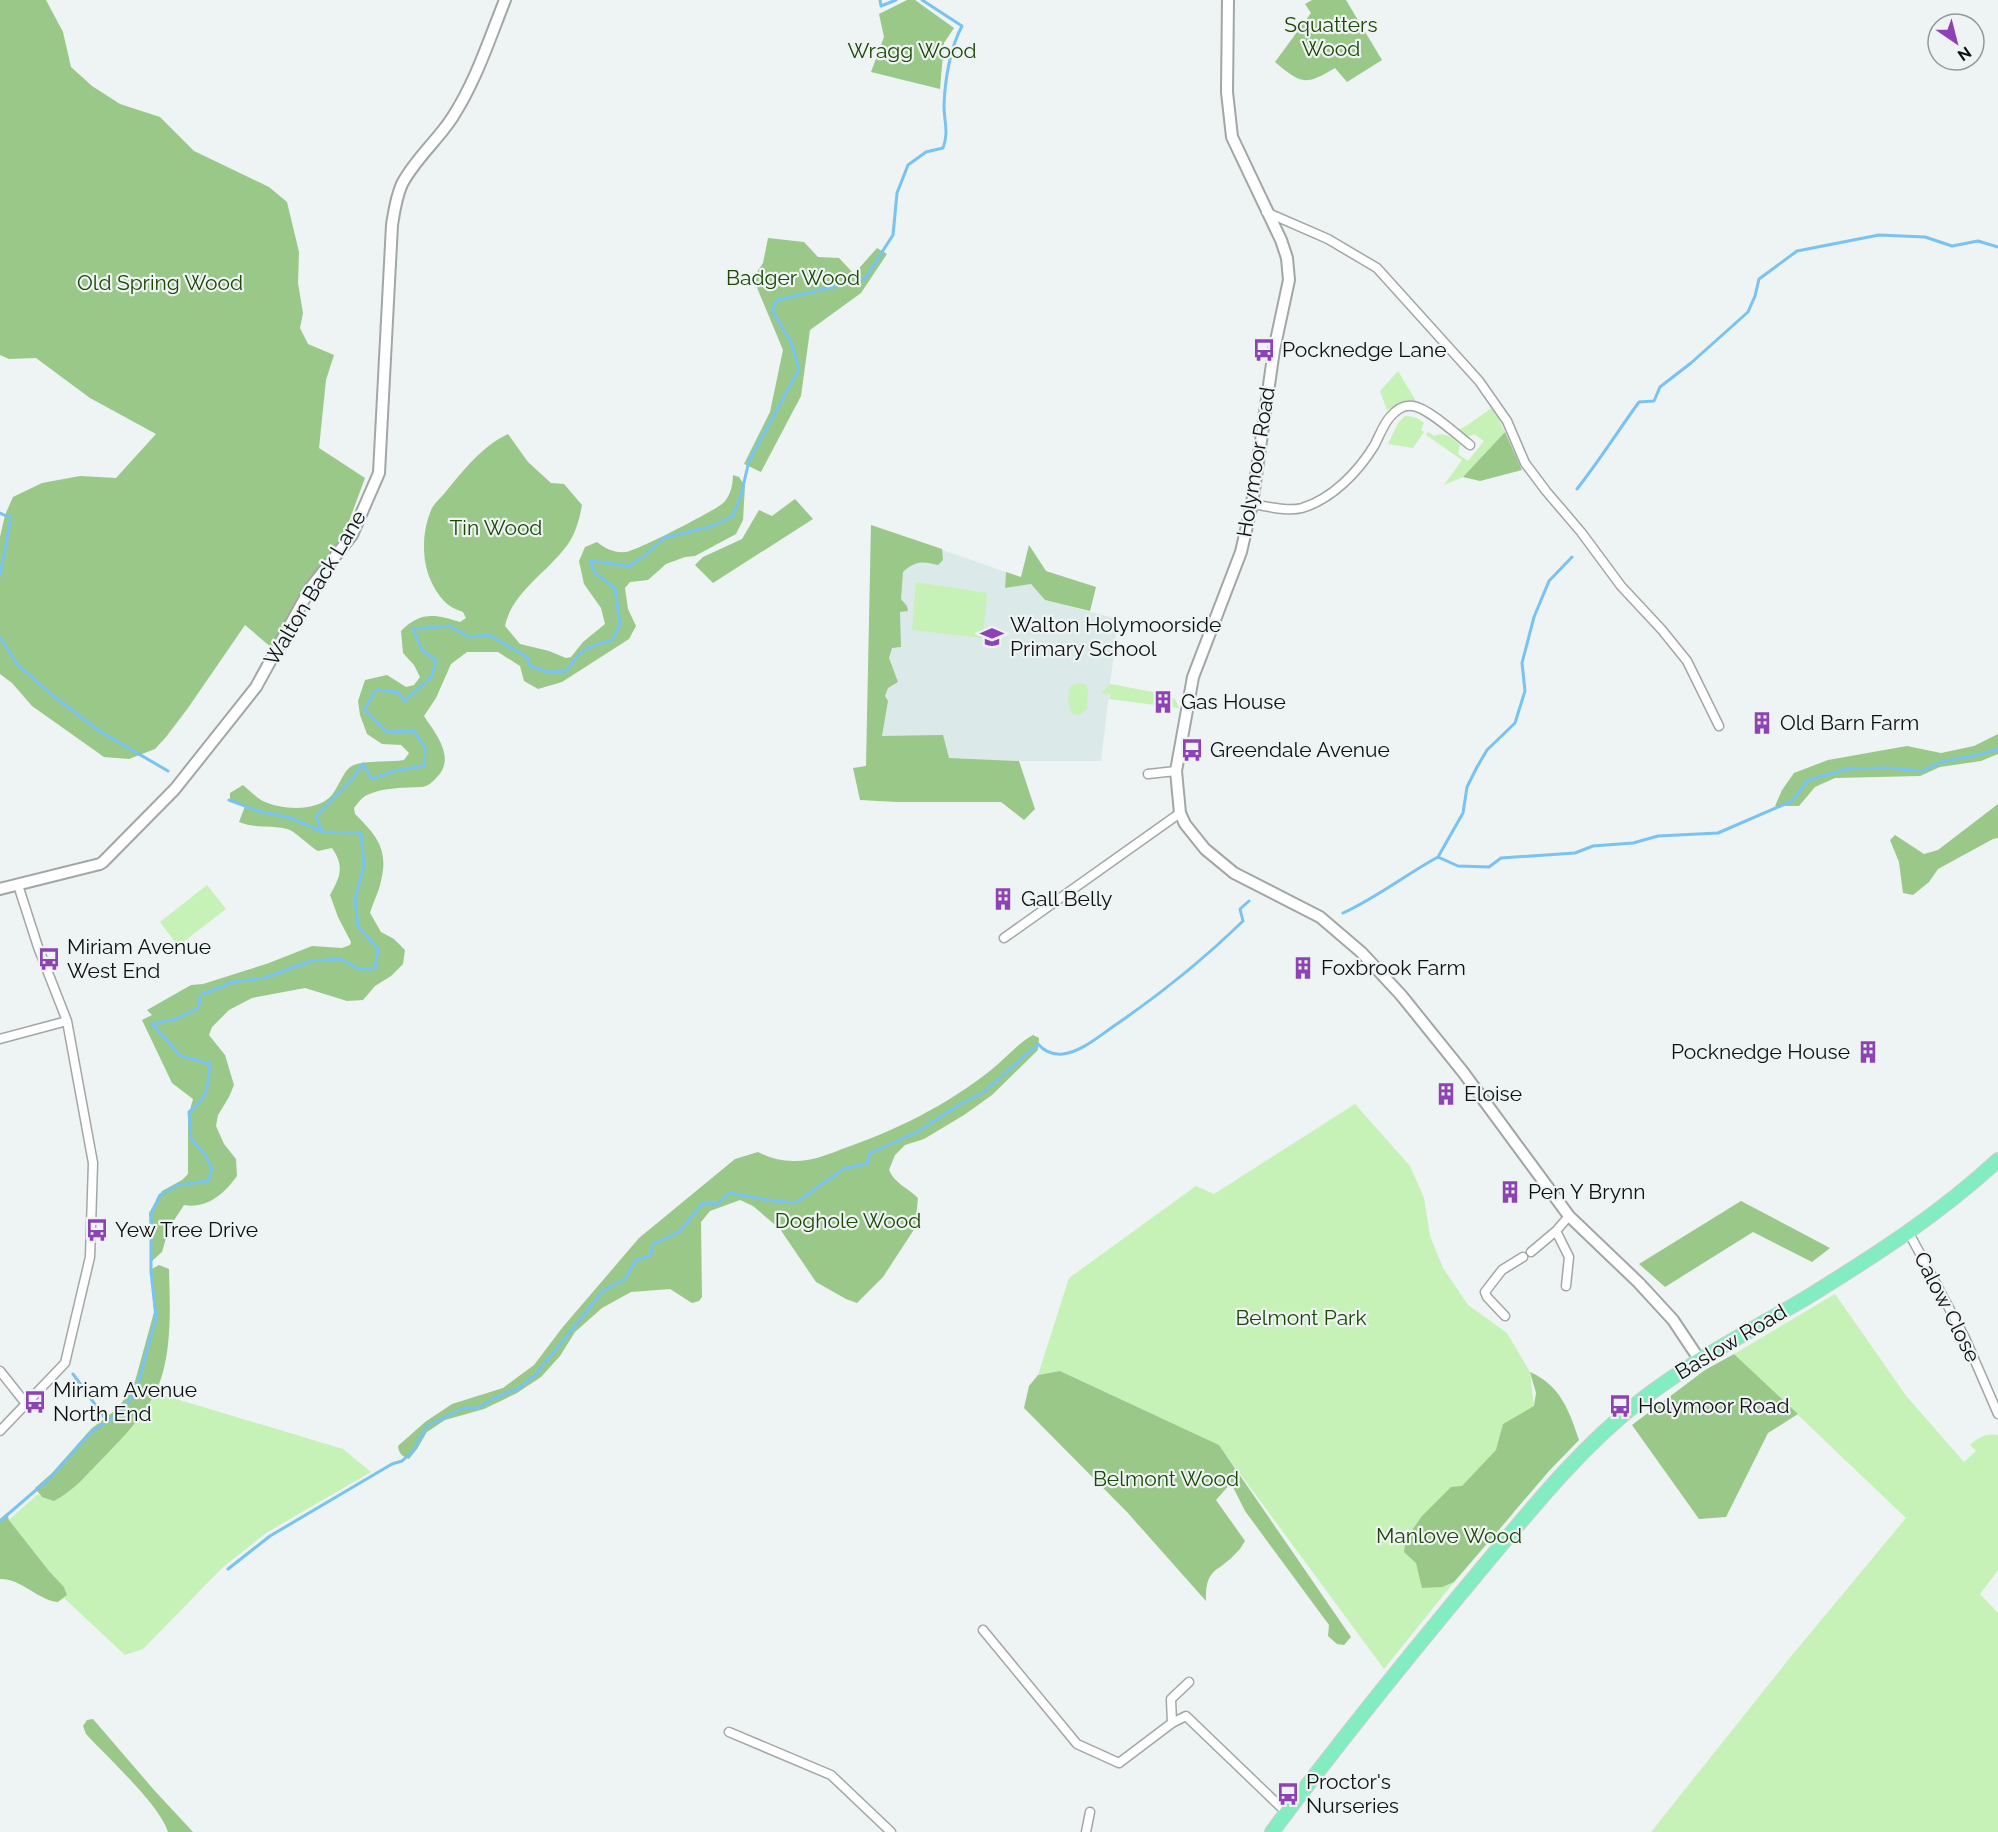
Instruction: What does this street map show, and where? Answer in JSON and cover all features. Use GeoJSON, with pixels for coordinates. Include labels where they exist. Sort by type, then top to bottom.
{"type":"FeatureCollection","features":[{"type":"Feature","properties":{"kind":"highway","name":"Baslow Road"},"geometry":{"type":"LineString","coordinates":[[1272,1832],[1400,1667],[1551,1486],[1590,1445],[1642,1400],[1699,1359],[1809,1296],[1909,1233],[1967,1189],[1998,1160]]}},
{"type":"Feature","properties":{"kind":"street","name":"Walton Back Lane"},"geometry":{"type":"LineString","coordinates":[[0,889],[100,864],[175,789],[256,687],[311,587],[352,535],[379,473],[392,225],[395,205],[401,185],[418,160],[452,120],[472,83],[505,0]]}},
{"type":"Feature","properties":{"kind":"street","name":"Holymoor Road"},"geometry":{"type":"LineString","coordinates":[[1228,0],[1227,92],[1232,137],[1281,240],[1287,258],[1289,280],[1274,350],[1252,504],[1241,552],[1193,676],[1176,771],[1180,813],[1185,824],[1205,849],[1234,873],[1320,916],[1361,951],[1401,995],[1463,1072],[1569,1216],[1640,1283],[1673,1320],[1699,1359]]}},
{"type":"Feature","properties":{"kind":"street"},"geometry":{"type":"LineString","coordinates":[[1266,212],[1328,238],[1377,268],[1479,381],[1507,421],[1525,463],[1539,482],[1581,532],[1621,586],[1687,661],[1719,726]]}},
{"type":"Feature","properties":{"kind":"street"},"geometry":{"type":"LineString","coordinates":[[1252,504],[1300,509],[1322,500],[1350,476],[1373,448],[1388,418],[1400,407],[1414,405],[1427,412],[1470,445]]}},
{"type":"Feature","properties":{"kind":"street"},"geometry":{"type":"LineString","coordinates":[[1148,774],[1176,771]]}},
{"type":"Feature","properties":{"kind":"street"},"geometry":{"type":"LineString","coordinates":[[1004,939],[1180,813]]}},
{"type":"Feature","properties":{"kind":"street"},"geometry":{"type":"LineString","coordinates":[[0,1431],[65,1363],[90,1257],[93,1162],[67,1020],[38,947],[18,885]]}},
{"type":"Feature","properties":{"kind":"street"},"geometry":{"type":"LineString","coordinates":[[0,1039],[67,1020]]}},
{"type":"Feature","properties":{"kind":"street"},"geometry":{"type":"LineString","coordinates":[[1505,1316],[1485,1292],[1502,1270],[1556,1231],[1569,1216]]}},
{"type":"Feature","properties":{"kind":"street"},"geometry":{"type":"LineString","coordinates":[[1556,1231],[1569,1257],[1566,1287]]}},
{"type":"Feature","properties":{"kind":"street","name":"Calow Close"},"geometry":{"type":"LineString","coordinates":[[1909,1233],[1965,1338],[1998,1414]]}},
{"type":"Feature","properties":{"kind":"street"},"geometry":{"type":"LineString","coordinates":[[0,1371],[27,1405]]}},
{"type":"Feature","properties":{"kind":"street"},"geometry":{"type":"LineString","coordinates":[[983,1630],[1077,1744],[1119,1763],[1172,1722],[1186,1716],[1287,1813]]}},
{"type":"Feature","properties":{"kind":"street"},"geometry":{"type":"LineString","coordinates":[[1172,1722],[1171,1699],[1189,1682]]}},
{"type":"Feature","properties":{"kind":"street"},"geometry":{"type":"LineString","coordinates":[[729,1732],[831,1775],[891,1832]]}},
{"type":"Feature","properties":{"kind":"street"},"geometry":{"type":"LineString","coordinates":[[1086,1832],[1090,1812]]}},
{"type":"Feature","properties":{"kind":"shaded area","name":"Walton Holymoorside Primary School"},"geometry":{"type":"Polygon","coordinates":[[[871,525],[1006,572],[1005,588],[1031,584],[1045,600],[1118,619],[1101,761],[949,758],[867,736],[871,525]]]}},
{"type":"Feature","properties":{"kind":"green space","name":"Old Spring Wood"},"geometry":{"type":"Polygon","coordinates":[[[0,0],[46,0],[63,32],[71,67],[92,86],[120,104],[160,117],[194,151],[269,187],[287,202],[299,252],[298,283],[303,313],[300,328],[308,344],[334,355],[326,380],[319,448],[365,478],[345,532],[272,648],[245,625],[166,737],[155,749],[129,759],[104,757],[32,706],[12,683],[0,674],[0,537],[5,515],[13,497],[42,483],[80,476],[116,478],[156,434],[90,398],[36,358],[9,359],[0,355],[0,0]]]}},
{"type":"Feature","properties":{"kind":"green space","name":"Wragg Wood"},"geometry":{"type":"Polygon","coordinates":[[[907,0],[915,0],[954,28],[944,43],[940,89],[871,72],[884,37],[879,14],[907,0]]]}},
{"type":"Feature","properties":{"kind":"green space","name":"Squatters Wood"},"geometry":{"type":"Polygon","coordinates":[[[1312,0],[1346,0],[1382,60],[1347,82],[1335,68],[1317,78],[1304,80],[1291,75],[1275,62],[1311,13],[1305,4],[1312,0]]]}},
{"type":"Feature","properties":{"kind":"green space","name":"Badger Wood"},"geometry":{"type":"Polygon","coordinates":[[[768,238],[804,242],[818,257],[839,258],[854,274],[877,248],[887,254],[861,293],[810,330],[801,396],[761,472],[744,464],[770,412],[783,350],[753,278],[763,263],[768,238]]]}},
{"type":"Feature","properties":{"kind":"green space"},"geometry":{"type":"Polygon","coordinates":[[[1398,371],[1416,401],[1401,403],[1387,410],[1380,391],[1398,371]]]}},
{"type":"Feature","properties":{"kind":"green space"},"geometry":{"type":"Polygon","coordinates":[[[1493,407],[1505,432],[1463,477],[1444,485],[1462,460],[1426,435],[1428,432],[1434,436],[1442,434],[1451,438],[1460,445],[1458,454],[1468,461],[1484,441],[1474,434],[1464,436],[1455,431],[1493,407]]]}},
{"type":"Feature","properties":{"kind":"green space"},"geometry":{"type":"Polygon","coordinates":[[[1405,416],[1424,423],[1421,430],[1424,432],[1413,448],[1388,444],[1398,423],[1405,416]]]}},
{"type":"Feature","properties":{"kind":"green space"},"geometry":{"type":"Polygon","coordinates":[[[1505,432],[1522,470],[1480,481],[1463,477],[1505,432]]]}},
{"type":"Feature","properties":{"kind":"green space","name":"Tin Wood"},"geometry":{"type":"Polygon","coordinates":[[[508,434],[528,462],[551,483],[564,484],[582,505],[576,528],[568,543],[530,584],[509,614],[505,626],[520,644],[566,658],[571,657],[583,642],[605,624],[601,608],[584,584],[579,561],[585,547],[597,542],[610,550],[626,552],[658,538],[722,504],[730,491],[733,475],[739,477],[745,486],[743,520],[736,534],[695,556],[666,564],[648,580],[630,582],[625,588],[628,609],[636,626],[629,639],[562,682],[538,689],[524,681],[520,666],[498,652],[467,652],[451,664],[436,698],[424,716],[442,746],[445,762],[442,770],[434,781],[426,786],[374,792],[363,797],[354,808],[355,814],[375,836],[382,851],[383,870],[370,913],[381,932],[394,939],[405,950],[403,964],[391,976],[375,986],[363,1000],[347,1001],[305,988],[252,998],[229,1010],[212,1027],[209,1035],[225,1055],[234,1085],[218,1115],[216,1126],[224,1144],[236,1159],[237,1176],[214,1199],[200,1205],[184,1205],[169,1228],[162,1252],[152,1261],[149,1213],[162,1191],[188,1174],[188,1117],[193,1099],[172,1083],[142,1020],[152,1015],[147,1010],[191,985],[203,984],[269,963],[312,946],[342,948],[350,945],[351,942],[330,895],[340,872],[339,861],[332,848],[318,851],[287,829],[239,822],[245,806],[230,801],[230,793],[243,785],[260,799],[273,805],[291,808],[309,807],[326,801],[349,768],[354,765],[404,760],[409,753],[401,745],[382,744],[367,734],[358,701],[365,680],[387,675],[406,687],[414,685],[420,677],[414,665],[403,653],[401,631],[408,625],[422,617],[429,616],[460,622],[466,618],[463,612],[443,600],[431,581],[424,554],[426,526],[433,506],[465,469],[481,452],[508,434]]]}},
{"type":"Feature","properties":{"kind":"green space"},"geometry":{"type":"Polygon","coordinates":[[[795,499],[813,519],[713,583],[695,565],[703,557],[742,539],[759,510],[772,516],[795,499]]]}},
{"type":"Feature","properties":{"kind":"green space"},"geometry":{"type":"Polygon","coordinates":[[[871,525],[942,549],[943,560],[938,565],[915,564],[903,572],[901,599],[908,611],[900,612],[901,647],[892,648],[889,658],[898,682],[888,688],[885,696],[888,701],[882,736],[943,735],[949,758],[1019,761],[1035,809],[1024,820],[1001,802],[860,800],[853,768],[866,766],[871,525]]]}},
{"type":"Feature","properties":{"kind":"green space"},"geometry":{"type":"Polygon","coordinates":[[[1029,545],[1046,571],[1096,587],[1090,611],[1045,600],[1031,584],[1005,588],[1006,572],[1021,577],[1029,545]]]}},
{"type":"Feature","properties":{"kind":"green space"},"geometry":{"type":"Polygon","coordinates":[[[916,582],[987,593],[983,638],[912,630],[916,582]]]}},
{"type":"Feature","properties":{"kind":"green space"},"geometry":{"type":"Polygon","coordinates":[[[1080,683],[1086,685],[1088,690],[1087,709],[1079,715],[1071,711],[1068,698],[1070,687],[1080,683]]]}},
{"type":"Feature","properties":{"kind":"green space"},"geometry":{"type":"Polygon","coordinates":[[[1111,684],[1163,694],[1175,699],[1179,708],[1109,699],[1110,694],[1101,693],[1111,684]]]}},
{"type":"Feature","properties":{"kind":"green space"},"geometry":{"type":"Polygon","coordinates":[[[1998,734],[1998,754],[1981,761],[1940,767],[1920,776],[1835,778],[1815,787],[1799,806],[1775,806],[1782,790],[1794,773],[1828,760],[1907,746],[1941,753],[1974,746],[1998,734]]]}},
{"type":"Feature","properties":{"kind":"green space"},"geometry":{"type":"Polygon","coordinates":[[[1998,804],[1998,838],[1938,869],[1929,882],[1913,895],[1903,893],[1899,862],[1890,840],[1895,835],[1924,854],[1938,850],[1998,804]]]}},
{"type":"Feature","properties":{"kind":"green space"},"geometry":{"type":"Polygon","coordinates":[[[207,885],[226,909],[178,946],[160,922],[207,885]]]}},
{"type":"Feature","properties":{"kind":"green space","name":"Doghole Wood"},"geometry":{"type":"Polygon","coordinates":[[[1033,1035],[1039,1038],[1038,1050],[992,1095],[924,1139],[905,1145],[895,1155],[889,1170],[898,1182],[918,1198],[915,1228],[883,1277],[857,1303],[816,1282],[780,1229],[753,1206],[740,1200],[710,1211],[701,1222],[702,1297],[699,1301],[692,1303],[670,1289],[631,1292],[602,1308],[575,1332],[560,1356],[541,1377],[517,1393],[484,1409],[445,1420],[427,1432],[409,1459],[400,1453],[398,1446],[425,1422],[452,1404],[503,1388],[534,1365],[562,1328],[639,1238],[735,1159],[758,1152],[780,1160],[805,1160],[824,1156],[881,1134],[957,1095],[1033,1035]]]}},
{"type":"Feature","properties":{"kind":"green space","name":"Belmont Park"},"geometry":{"type":"Polygon","coordinates":[[[1355,1104],[1410,1166],[1424,1198],[1430,1236],[1443,1268],[1468,1305],[1507,1333],[1530,1372],[1534,1406],[1513,1514],[1454,1582],[1384,1669],[1219,1445],[1060,1371],[1038,1375],[1069,1278],[1196,1186],[1214,1194],[1355,1104]]]}},
{"type":"Feature","properties":{"kind":"green space"},"geometry":{"type":"Polygon","coordinates":[[[1741,1201],[1830,1248],[1812,1262],[1753,1232],[1665,1287],[1639,1264],[1741,1201]]]}},
{"type":"Feature","properties":{"kind":"green space"},"geometry":{"type":"Polygon","coordinates":[[[159,1265],[169,1269],[170,1317],[164,1366],[154,1395],[132,1427],[75,1486],[54,1501],[42,1497],[35,1488],[52,1473],[91,1429],[118,1408],[134,1385],[154,1312],[152,1269],[159,1265]]]}},
{"type":"Feature","properties":{"kind":"green space"},"geometry":{"type":"Polygon","coordinates":[[[1835,1294],[1907,1397],[1964,1462],[1976,1451],[1970,1445],[1973,1442],[1986,1435],[1998,1435],[1998,1570],[1980,1594],[1998,1613],[1998,1832],[1651,1832],[1793,1654],[1906,1518],[1734,1354],[1835,1294]]]}},
{"type":"Feature","properties":{"kind":"green space"},"geometry":{"type":"Polygon","coordinates":[[[1734,1354],[1798,1414],[1768,1433],[1726,1517],[1699,1519],[1632,1425],[1705,1370],[1734,1354]]]}},
{"type":"Feature","properties":{"kind":"green space","name":"Belmont Wood"},"geometry":{"type":"Polygon","coordinates":[[[1060,1371],[1219,1445],[1351,1637],[1344,1645],[1337,1644],[1328,1636],[1329,1625],[1245,1511],[1231,1483],[1216,1500],[1245,1541],[1230,1559],[1214,1571],[1208,1582],[1206,1601],[1127,1512],[1024,1408],[1029,1386],[1038,1375],[1060,1371]]]}},
{"type":"Feature","properties":{"kind":"green space","name":"Manlove Wood"},"geometry":{"type":"Polygon","coordinates":[[[1530,1372],[1540,1377],[1556,1391],[1567,1409],[1579,1440],[1549,1471],[1454,1582],[1442,1587],[1422,1588],[1416,1563],[1404,1552],[1406,1539],[1422,1516],[1451,1487],[1462,1486],[1496,1450],[1503,1424],[1534,1406],[1536,1393],[1530,1372]]]}},
{"type":"Feature","properties":{"kind":"green space"},"geometry":{"type":"Polygon","coordinates":[[[156,1393],[343,1449],[371,1472],[266,1533],[223,1567],[143,1649],[125,1655],[64,1598],[67,1595],[64,1587],[9,1520],[38,1494],[42,1497],[149,1404],[156,1393]]]}},
{"type":"Feature","properties":{"kind":"green space"},"geometry":{"type":"Polygon","coordinates":[[[7,1513],[9,1520],[64,1587],[67,1595],[58,1602],[15,1582],[0,1579],[0,1519],[7,1513]]]}},
{"type":"Feature","properties":{"kind":"green space"},"geometry":{"type":"Polygon","coordinates":[[[93,1719],[193,1832],[168,1832],[144,1795],[86,1734],[83,1726],[87,1720],[93,1719]]]}},
{"type":"Feature","properties":{"kind":"waterway"},"geometry":{"type":"LineString","coordinates":[[880,0],[881,6],[896,0]]}},
{"type":"Feature","properties":{"kind":"waterway"},"geometry":{"type":"LineString","coordinates":[[0,1521],[50,1478],[90,1433],[120,1413],[136,1391],[156,1317],[151,1272],[151,1214],[160,1195],[178,1185],[208,1181],[212,1170],[206,1156],[191,1139],[189,1112],[206,1091],[210,1064],[181,1056],[152,1024],[176,1019],[198,1008],[201,995],[233,982],[264,978],[311,961],[341,959],[359,969],[375,969],[378,949],[358,926],[355,899],[364,866],[361,833],[322,832],[316,816],[351,780],[363,764],[372,779],[394,771],[424,766],[425,747],[414,731],[387,732],[364,710],[376,690],[397,692],[405,701],[432,676],[436,660],[422,650],[413,629],[450,626],[469,637],[489,635],[527,657],[530,666],[548,672],[567,671],[585,650],[612,640],[620,625],[615,588],[595,573],[590,561],[629,566],[664,538],[712,526],[733,516],[741,495],[749,461],[799,369],[791,342],[772,310],[777,300],[864,280],[893,235],[897,193],[908,165],[926,152],[943,148],[946,137],[944,105],[947,75],[954,44],[962,26],[922,0]]}},
{"type":"Feature","properties":{"kind":"waterway"},"geometry":{"type":"LineString","coordinates":[[1577,489],[1639,402],[1654,401],[1660,387],[1691,363],[1748,312],[1759,279],[1797,251],[1879,235],[1925,237],[1952,246],[1978,241],[1998,247]]}},
{"type":"Feature","properties":{"kind":"waterway"},"geometry":{"type":"LineString","coordinates":[[0,513],[11,518],[0,575]]}},
{"type":"Feature","properties":{"kind":"waterway"},"geometry":{"type":"LineString","coordinates":[[1438,857],[1463,813],[1467,787],[1477,767],[1487,750],[1515,723],[1525,691],[1522,663],[1534,617],[1549,581],[1572,557]]}},
{"type":"Feature","properties":{"kind":"waterway"},"geometry":{"type":"LineString","coordinates":[[0,637],[17,664],[52,695],[101,732],[168,771]]}},
{"type":"Feature","properties":{"kind":"waterway"},"geometry":{"type":"LineString","coordinates":[[1343,913],[1438,857],[1458,866],[1489,867],[1501,858],[1575,853],[1593,846],[1633,843],[1658,836],[1718,833],[1792,801],[1808,780],[1847,769],[1886,768],[1923,771],[1941,762],[1998,749]]}},
{"type":"Feature","properties":{"kind":"waterway"},"geometry":{"type":"LineString","coordinates":[[229,800],[258,811],[291,818],[321,831]]}},
{"type":"Feature","properties":{"kind":"waterway"},"geometry":{"type":"LineString","coordinates":[[228,1569],[270,1536],[392,1464],[402,1461],[413,1451],[427,1426],[463,1408],[478,1408],[519,1388],[536,1374],[603,1291],[625,1279],[636,1260],[650,1256],[653,1244],[679,1232],[703,1203],[718,1204],[729,1193],[795,1203],[845,1168],[867,1164],[870,1153],[917,1132],[960,1104],[984,1092],[1038,1044],[1049,1052],[1059,1054],[1082,1048],[1146,1003],[1212,950],[1243,921],[1240,909],[1249,901]]}},
{"type":"Feature","properties":{"kind":"waterway"},"geometry":{"type":"LineString","coordinates":[[73,1374],[107,1421]]}},
{"type":"Feature","properties":{"kind":"place","name":"Pocknedge Lane"},"geometry":{"type":"Point","coordinates":[1264,350]}},
{"type":"Feature","properties":{"kind":"place","name":"Walton Holymoorside Primary School"},"geometry":{"type":"Point","coordinates":[992,637]}},
{"type":"Feature","properties":{"kind":"place","name":"Gas House"},"geometry":{"type":"Point","coordinates":[1163,702]}},
{"type":"Feature","properties":{"kind":"place","name":"Old Barn Farm"},"geometry":{"type":"Point","coordinates":[1762,723]}},
{"type":"Feature","properties":{"kind":"place","name":"Greendale Avenue"},"geometry":{"type":"Point","coordinates":[1192,750]}},
{"type":"Feature","properties":{"kind":"place","name":"Gall Belly"},"geometry":{"type":"Point","coordinates":[1003,899]}},
{"type":"Feature","properties":{"kind":"place","name":"Miriam Avenue West End"},"geometry":{"type":"Point","coordinates":[49,959]}},
{"type":"Feature","properties":{"kind":"place","name":"Foxbrook Farm"},"geometry":{"type":"Point","coordinates":[1303,968]}},
{"type":"Feature","properties":{"kind":"place","name":"Pocknedge House"},"geometry":{"type":"Point","coordinates":[1868,1052]}},
{"type":"Feature","properties":{"kind":"place","name":"Eloise"},"geometry":{"type":"Point","coordinates":[1446,1094]}},
{"type":"Feature","properties":{"kind":"place","name":"Pen Y Brynn"},"geometry":{"type":"Point","coordinates":[1510,1192]}},
{"type":"Feature","properties":{"kind":"place","name":"Yew Tree Drive"},"geometry":{"type":"Point","coordinates":[97,1230]}},
{"type":"Feature","properties":{"kind":"place","name":"Miriam Avenue North End"},"geometry":{"type":"Point","coordinates":[35,1402]}},
{"type":"Feature","properties":{"kind":"place","name":"Holymoor Road"},"geometry":{"type":"Point","coordinates":[1620,1406]}},
{"type":"Feature","properties":{"kind":"place","name":"Proctor's Nurseries"},"geometry":{"type":"Point","coordinates":[1288,1794]}}]}
